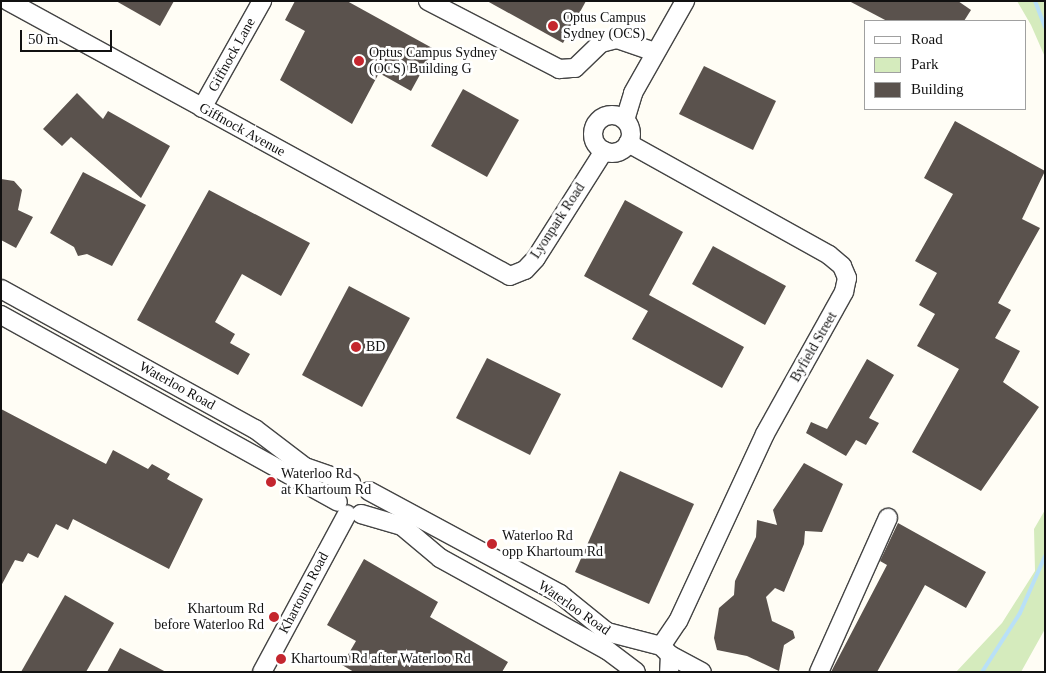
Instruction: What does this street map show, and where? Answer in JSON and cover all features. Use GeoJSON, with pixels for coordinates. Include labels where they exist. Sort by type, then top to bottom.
{"type":"FeatureCollection","features":[{"type":"Feature","properties":{"kind":"street","name":"Giffnock Avenue"},"geometry":{"type":"LineString","coordinates":[[8,1],[476,259]]}},
{"type":"Feature","properties":{"kind":"street","name":"Giffnock Lane"},"geometry":{"type":"LineString","coordinates":[[202,108],[262,1]]}},
{"type":"Feature","properties":{"kind":"street"},"geometry":{"type":"LineString","coordinates":[[428,1],[559,69],[575,68],[601,43],[617,39],[655,52]]}},
{"type":"Feature","properties":{"kind":"street"},"geometry":{"type":"LineString","coordinates":[[625,120],[655,52],[685,1]]}},
{"type":"Feature","properties":{"kind":"street"},"geometry":{"type":"LineString","coordinates":[[613,115],[625,120],[631,131],[628,143],[620,151],[604,151],[593,136],[596,124],[613,115]]}},
{"type":"Feature","properties":{"kind":"street","name":"Byfield Street"},"geometry":{"type":"LineString","coordinates":[[628,143],[829,255],[842,266],[847,278],[844,292],[765,434],[663,654]]}},
{"type":"Feature","properties":{"kind":"street","name":"Lyonpark Road"},"geometry":{"type":"LineString","coordinates":[[476,259],[510,276],[525,270],[604,151]]}},
{"type":"Feature","properties":{"kind":"street","name":"Waterloo Road"},"geometry":{"type":"LineString","coordinates":[[1,289],[255,430],[304,467],[351,483]]}},
{"type":"Feature","properties":{"kind":"street","name":"Waterloo Road"},"geometry":{"type":"LineString","coordinates":[[1,315],[349,510],[402,526],[440,558],[607,650],[636,672]]}},
{"type":"Feature","properties":{"kind":"street"},"geometry":{"type":"LineString","coordinates":[[351,483],[362,484],[369,491],[370,502],[349,510],[339,492],[351,483]]}},
{"type":"Feature","properties":{"kind":"street","name":"Waterloo Road"},"geometry":{"type":"LineString","coordinates":[[369,491],[560,594],[606,632],[663,654],[702,672]]}},
{"type":"Feature","properties":{"kind":"street","name":"Khartoum Road"},"geometry":{"type":"LineString","coordinates":[[262,672],[349,510]]}},
{"type":"Feature","properties":{"kind":"street"},"geometry":{"type":"LineString","coordinates":[[819,672],[888,518]]}},
{"type":"Feature","properties":{"kind":"street"},"geometry":{"type":"LineString","coordinates":[[636,672],[636,654],[663,654]]}},
{"type":"Feature","properties":{"kind":"green space"},"geometry":{"type":"Polygon","coordinates":[[[1017,1],[1045,1],[1045,57],[1031,25],[1017,1]]]}},
{"type":"Feature","properties":{"kind":"green space"},"geometry":{"type":"Polygon","coordinates":[[[1045,510],[1045,629],[1021,672],[956,672],[1002,623],[1035,571],[1034,529],[1045,510]]]}},
{"type":"Feature","properties":{"kind":"building"},"geometry":{"type":"Polygon","coordinates":[[[116,1],[174,1],[160,26],[116,1]]]}},
{"type":"Feature","properties":{"kind":"building","name":"Optus Campus Sydney (OCS) Building G"},"geometry":{"type":"Polygon","coordinates":[[[295,1],[347,1],[434,49],[411,91],[379,73],[352,124],[280,80],[305,31],[285,20],[295,1]]]}},
{"type":"Feature","properties":{"kind":"building","name":"Optus Campus Sydney (OCS)"},"geometry":{"type":"Polygon","coordinates":[[[487,1],[586,1],[563,43],[487,1]]]}},
{"type":"Feature","properties":{"kind":"building"},"geometry":{"type":"Polygon","coordinates":[[[849,1],[958,1],[971,10],[965,20],[885,20],[849,1]]]}},
{"type":"Feature","properties":{"kind":"building"},"geometry":{"type":"Polygon","coordinates":[[[704,66],[776,101],[753,150],[679,114],[704,66]]]}},
{"type":"Feature","properties":{"kind":"building"},"geometry":{"type":"Polygon","coordinates":[[[463,89],[519,120],[487,177],[431,146],[463,89]]]}},
{"type":"Feature","properties":{"kind":"building"},"geometry":{"type":"Polygon","coordinates":[[[77,93],[103,119],[108,111],[170,146],[141,198],[71,137],[62,146],[43,129],[77,93]]]}},
{"type":"Feature","properties":{"kind":"building"},"geometry":{"type":"Polygon","coordinates":[[[955,121],[1045,171],[1022,219],[1040,228],[998,303],[1011,310],[995,338],[1020,351],[1003,382],[1039,407],[981,491],[912,452],[959,369],[917,346],[935,314],[919,305],[937,273],[915,261],[953,194],[924,178],[955,121]]]}},
{"type":"Feature","properties":{"kind":"building"},"geometry":{"type":"Polygon","coordinates":[[[83,172],[146,205],[112,266],[87,254],[78,256],[74,247],[50,233],[83,172]]]}},
{"type":"Feature","properties":{"kind":"building"},"geometry":{"type":"Polygon","coordinates":[[[1,179],[14,181],[22,190],[18,210],[33,217],[16,248],[1,240],[1,179]]]}},
{"type":"Feature","properties":{"kind":"building"},"geometry":{"type":"Polygon","coordinates":[[[209,190],[310,243],[281,296],[242,274],[215,322],[235,334],[230,343],[250,354],[238,375],[137,320],[209,190]]]}},
{"type":"Feature","properties":{"kind":"building"},"geometry":{"type":"Polygon","coordinates":[[[625,200],[683,232],[649,295],[744,347],[722,388],[632,339],[648,311],[584,276],[625,200]]]}},
{"type":"Feature","properties":{"kind":"building"},"geometry":{"type":"Polygon","coordinates":[[[713,246],[786,286],[765,325],[692,284],[713,246]]]}},
{"type":"Feature","properties":{"kind":"building","name":"BD"},"geometry":{"type":"Polygon","coordinates":[[[349,286],[410,318],[362,407],[302,375],[349,286]]]}},
{"type":"Feature","properties":{"kind":"building"},"geometry":{"type":"Polygon","coordinates":[[[487,358],[561,394],[530,455],[456,418],[487,358]]]}},
{"type":"Feature","properties":{"kind":"building"},"geometry":{"type":"Polygon","coordinates":[[[867,359],[894,375],[869,418],[879,423],[866,445],[856,440],[846,456],[806,433],[811,422],[827,429],[867,359]]]}},
{"type":"Feature","properties":{"kind":"building"},"geometry":{"type":"Polygon","coordinates":[[[1,409],[106,464],[113,450],[148,469],[152,464],[170,474],[167,479],[203,499],[169,569],[73,519],[68,530],[56,524],[38,558],[28,553],[23,562],[15,560],[1,586],[1,409]]]}},
{"type":"Feature","properties":{"kind":"building"},"geometry":{"type":"Polygon","coordinates":[[[804,463],[843,484],[822,532],[805,531],[804,544],[784,592],[775,588],[766,597],[772,621],[793,631],[795,638],[784,645],[779,671],[747,656],[717,650],[714,638],[719,608],[734,595],[735,581],[756,537],[757,520],[777,525],[773,510],[804,463]]]}},
{"type":"Feature","properties":{"kind":"building"},"geometry":{"type":"Polygon","coordinates":[[[620,471],[694,504],[649,604],[575,572],[620,471]]]}},
{"type":"Feature","properties":{"kind":"building"},"geometry":{"type":"Polygon","coordinates":[[[898,523],[986,572],[966,608],[925,585],[877,672],[831,672],[887,565],[880,561],[898,523]]]}},
{"type":"Feature","properties":{"kind":"building"},"geometry":{"type":"Polygon","coordinates":[[[364,559],[438,602],[430,617],[508,662],[502,672],[354,672],[342,665],[356,641],[327,625],[364,559]]]}},
{"type":"Feature","properties":{"kind":"building"},"geometry":{"type":"Polygon","coordinates":[[[65,595],[114,623],[86,672],[21,672],[65,595]]]}},
{"type":"Feature","properties":{"kind":"building"},"geometry":{"type":"Polygon","coordinates":[[[120,648],[166,672],[107,672],[120,648]]]}},
{"type":"Feature","properties":{"kind":"waterway"},"geometry":{"type":"LineString","coordinates":[[1035,1],[1045,27]]}},
{"type":"Feature","properties":{"kind":"waterway"},"geometry":{"type":"LineString","coordinates":[[982,672],[1020,613],[1045,556]]}},
{"type":"Feature","properties":{"kind":"place","name":"Optus Campus Sydney (OCS)"},"geometry":{"type":"Point","coordinates":[553,26]}},
{"type":"Feature","properties":{"kind":"place","name":"Optus Campus Sydney (OCS) Building G"},"geometry":{"type":"Point","coordinates":[359,61]}},
{"type":"Feature","properties":{"kind":"place","name":"BD"},"geometry":{"type":"Point","coordinates":[356,347]}},
{"type":"Feature","properties":{"kind":"place","name":"Waterloo Rd at Khartoum Rd"},"geometry":{"type":"Point","coordinates":[271,482]}},
{"type":"Feature","properties":{"kind":"place","name":"Waterloo Rd opp Khartoum Rd"},"geometry":{"type":"Point","coordinates":[492,544]}},
{"type":"Feature","properties":{"kind":"place","name":"Khartoum Rd before Waterloo Rd"},"geometry":{"type":"Point","coordinates":[274,617]}},
{"type":"Feature","properties":{"kind":"place","name":"Khartoum Rd after Waterloo Rd"},"geometry":{"type":"Point","coordinates":[281,659]}}]}
